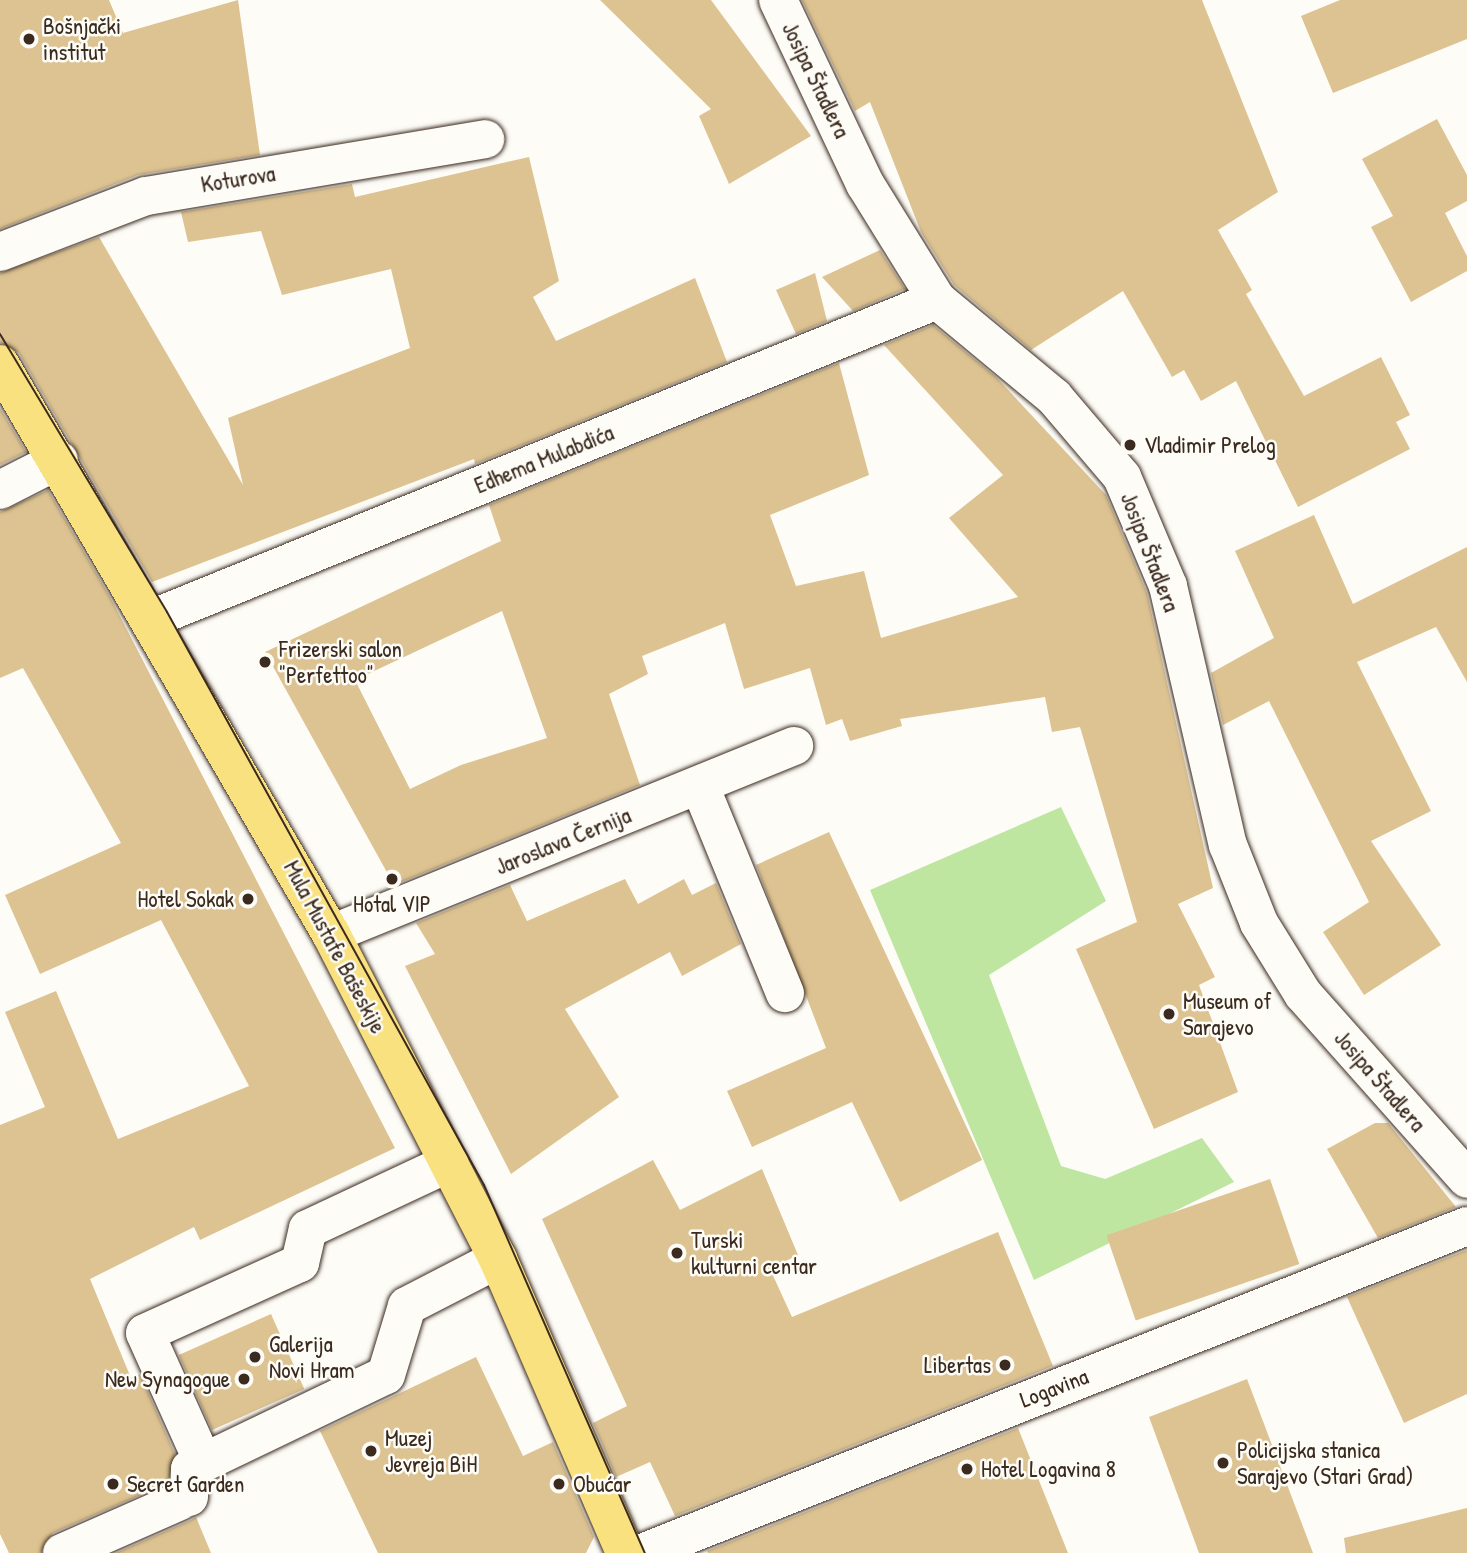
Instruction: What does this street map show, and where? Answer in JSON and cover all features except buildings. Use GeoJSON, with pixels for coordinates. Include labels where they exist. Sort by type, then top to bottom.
{"type":"FeatureCollection","features":[{"type":"Feature","properties":{"kind":"main road","name":"Mula Mustafe Bašeskije"},"geometry":{"type":"LineString","coordinates":[[0,364],[60,460],[331,934],[498,1259],[625,1553]]}},
{"type":"Feature","properties":{"kind":"street","name":"Josipa Štadlera"},"geometry":{"type":"LineString","coordinates":[[778,0],[865,184],[937,300],[1054,397],[1122,477],[1167,586],[1228,845],[1259,923],[1303,994],[1467,1179]]}},
{"type":"Feature","properties":{"kind":"street","name":"Koturova"},"geometry":{"type":"LineString","coordinates":[[0,252],[146,196],[485,139]]}},
{"type":"Feature","properties":{"kind":"street","name":"Edhema Mulabdića"},"geometry":{"type":"LineString","coordinates":[[151,619],[937,300]]}},
{"type":"Feature","properties":{"kind":"street"},"geometry":{"type":"LineString","coordinates":[[0,490],[60,460]]}},
{"type":"Feature","properties":{"kind":"street","name":"Jaroslava Černija"},"geometry":{"type":"LineString","coordinates":[[331,934],[794,746]]}},
{"type":"Feature","properties":{"kind":"street"},"geometry":{"type":"LineString","coordinates":[[700,786],[785,993]]}},
{"type":"Feature","properties":{"kind":"street"},"geometry":{"type":"LineString","coordinates":[[203,1462],[145,1333],[300,1263],[308,1229],[449,1163]]}},
{"type":"Feature","properties":{"kind":"street","name":"Logavina"},"geometry":{"type":"LineString","coordinates":[[642,1553],[1467,1226]]}},
{"type":"Feature","properties":{"kind":"street"},"geometry":{"type":"LineString","coordinates":[[61,1553],[184,1499],[190,1469],[386,1375],[407,1306],[498,1259]]}},
{"type":"Feature","properties":{"kind":"green space"},"geometry":{"type":"Polygon","coordinates":[[[1061,807],[1106,901],[989,975],[1061,1166],[1105,1179],[1202,1138],[1234,1182],[1034,1280],[870,890],[1061,807]]]}},
{"type":"Feature","properties":{"kind":"tram line"},"geometry":{"type":"LineString","coordinates":[[0,334],[167,612],[484,1185],[645,1553]]}},
{"type":"Feature","properties":{"kind":"place","name":"Bošnjački institut"},"geometry":{"type":"Point","coordinates":[29,39]}},
{"type":"Feature","properties":{"kind":"place","name":"Vladimir Prelog"},"geometry":{"type":"Point","coordinates":[1130,445]}},
{"type":"Feature","properties":{"kind":"place","name":"Frizerski salon \"Perfettoo\""},"geometry":{"type":"Point","coordinates":[265,662]}},
{"type":"Feature","properties":{"kind":"place","name":"Hotal VIP"},"geometry":{"type":"Point","coordinates":[392,879]}},
{"type":"Feature","properties":{"kind":"place","name":"Hotel Sokak"},"geometry":{"type":"Point","coordinates":[248,899]}},
{"type":"Feature","properties":{"kind":"place","name":"Museum of Sarajevo"},"geometry":{"type":"Point","coordinates":[1169,1014]}},
{"type":"Feature","properties":{"kind":"place","name":"Turski kulturni centar"},"geometry":{"type":"Point","coordinates":[677,1253]}},
{"type":"Feature","properties":{"kind":"place","name":"Galerija Novi Hram"},"geometry":{"type":"Point","coordinates":[255,1357]}},
{"type":"Feature","properties":{"kind":"place","name":"Libertas"},"geometry":{"type":"Point","coordinates":[1005,1365]}},
{"type":"Feature","properties":{"kind":"place","name":"New Synagogue"},"geometry":{"type":"Point","coordinates":[244,1379]}},
{"type":"Feature","properties":{"kind":"place","name":"Muzej Jevreja BiH"},"geometry":{"type":"Point","coordinates":[371,1451]}},
{"type":"Feature","properties":{"kind":"place","name":"Policijska stanica Sarajevo (Stari Grad)"},"geometry":{"type":"Point","coordinates":[1223,1463]}},
{"type":"Feature","properties":{"kind":"place","name":"Hotel Logavina 8"},"geometry":{"type":"Point","coordinates":[967,1469]}},
{"type":"Feature","properties":{"kind":"place","name":"Secret Garden"},"geometry":{"type":"Point","coordinates":[113,1484]}},
{"type":"Feature","properties":{"kind":"place","name":"Obućar"},"geometry":{"type":"Point","coordinates":[559,1484]}}]}
